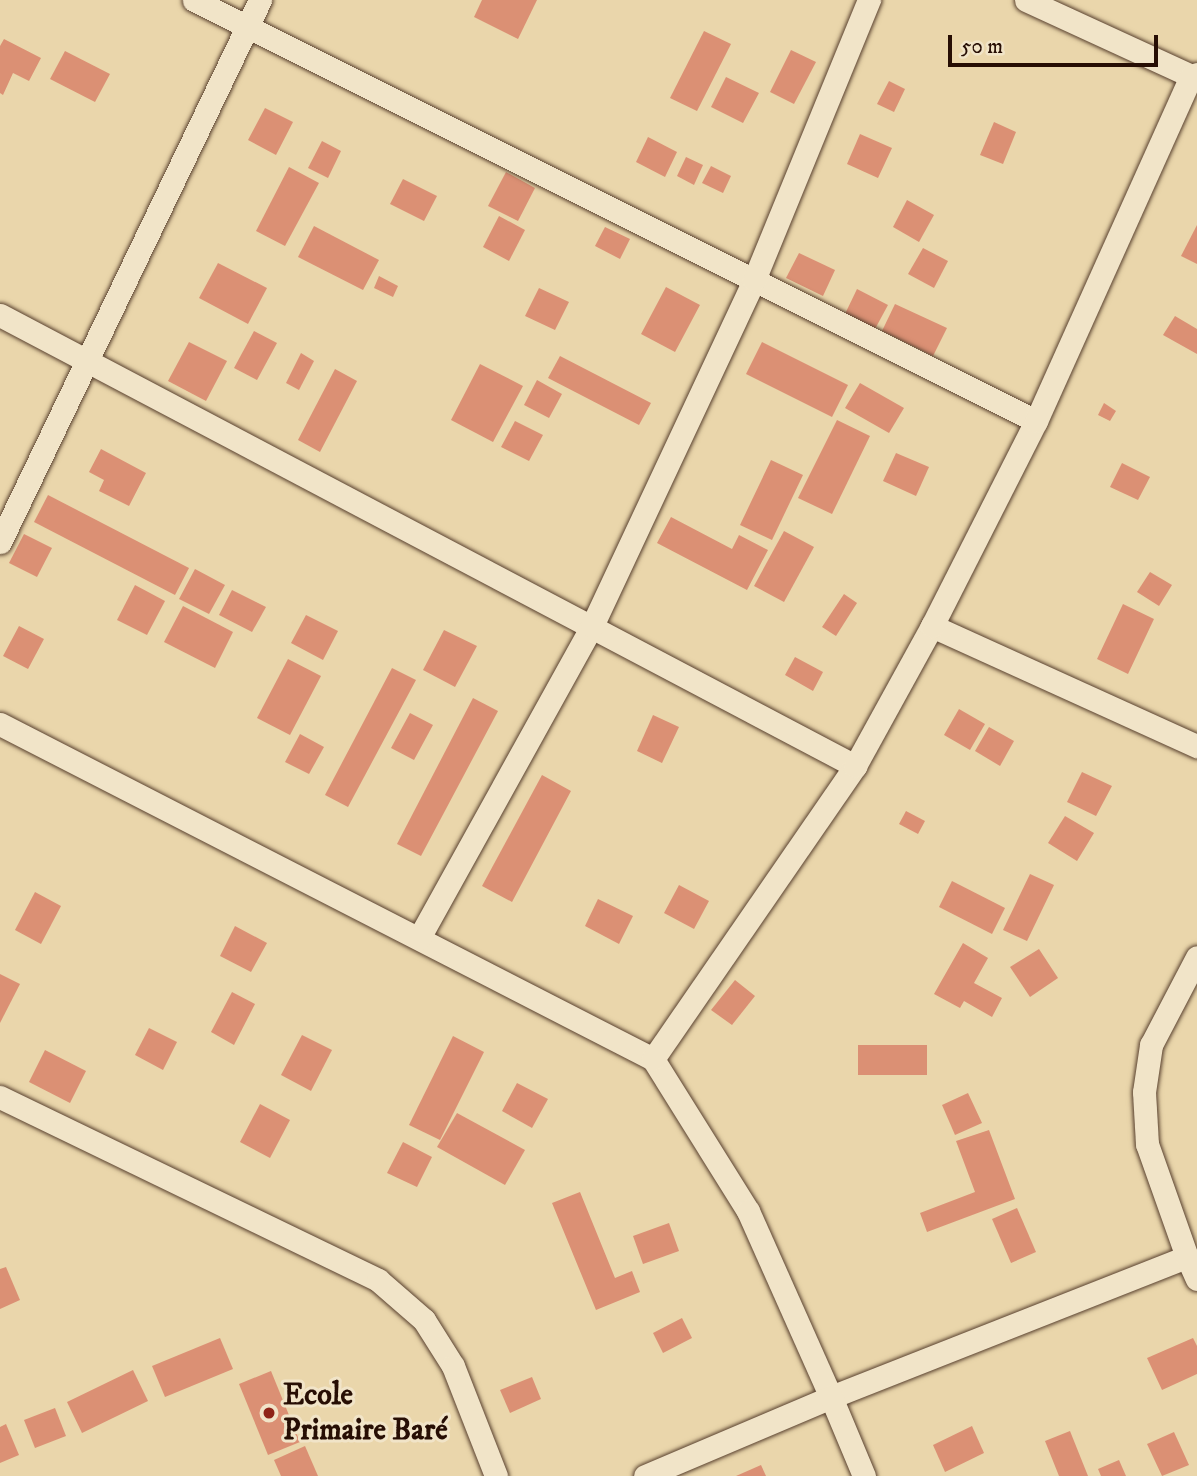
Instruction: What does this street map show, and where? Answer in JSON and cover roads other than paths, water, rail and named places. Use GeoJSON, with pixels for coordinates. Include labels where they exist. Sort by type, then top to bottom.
{"type":"FeatureCollection","features":[{"type":"Feature","properties":{"kind":"street"},"geometry":{"type":"LineString","coordinates":[[194,0],[1036,421]]}},
{"type":"Feature","properties":{"kind":"street"},"geometry":{"type":"LineString","coordinates":[[0,542],[260,0]]}},
{"type":"Feature","properties":{"kind":"street"},"geometry":{"type":"LineString","coordinates":[[419,938],[592,626],[754,280],[869,0]]}},
{"type":"Feature","properties":{"kind":"street"},"geometry":{"type":"LineString","coordinates":[[653,1059],[855,766],[932,626],[1036,421],[1194,75],[1027,0]]}},
{"type":"Feature","properties":{"kind":"street"},"geometry":{"type":"LineString","coordinates":[[0,315],[855,766]]}},
{"type":"Feature","properties":{"kind":"street"},"geometry":{"type":"LineString","coordinates":[[932,626],[1197,746]]}},
{"type":"Feature","properties":{"kind":"street"},"geometry":{"type":"LineString","coordinates":[[0,724],[653,1059],[748,1211],[864,1476]]}},
{"type":"Feature","properties":{"kind":"street"},"geometry":{"type":"LineString","coordinates":[[1197,957],[1150,1045],[1144,1092],[1147,1144],[1186,1256],[1197,1279]]}},
{"type":"Feature","properties":{"kind":"street"},"geometry":{"type":"LineString","coordinates":[[0,1097],[378,1280],[424,1320],[453,1366],[496,1476]]}},
{"type":"Feature","properties":{"kind":"street"},"geometry":{"type":"LineString","coordinates":[[645,1476],[831,1397],[1186,1256]]}},
{"type":"Feature","properties":{"kind":"place","name":"Ecole Primaire Baré"},"geometry":{"type":"Point","coordinates":[269,1413]}}]}
